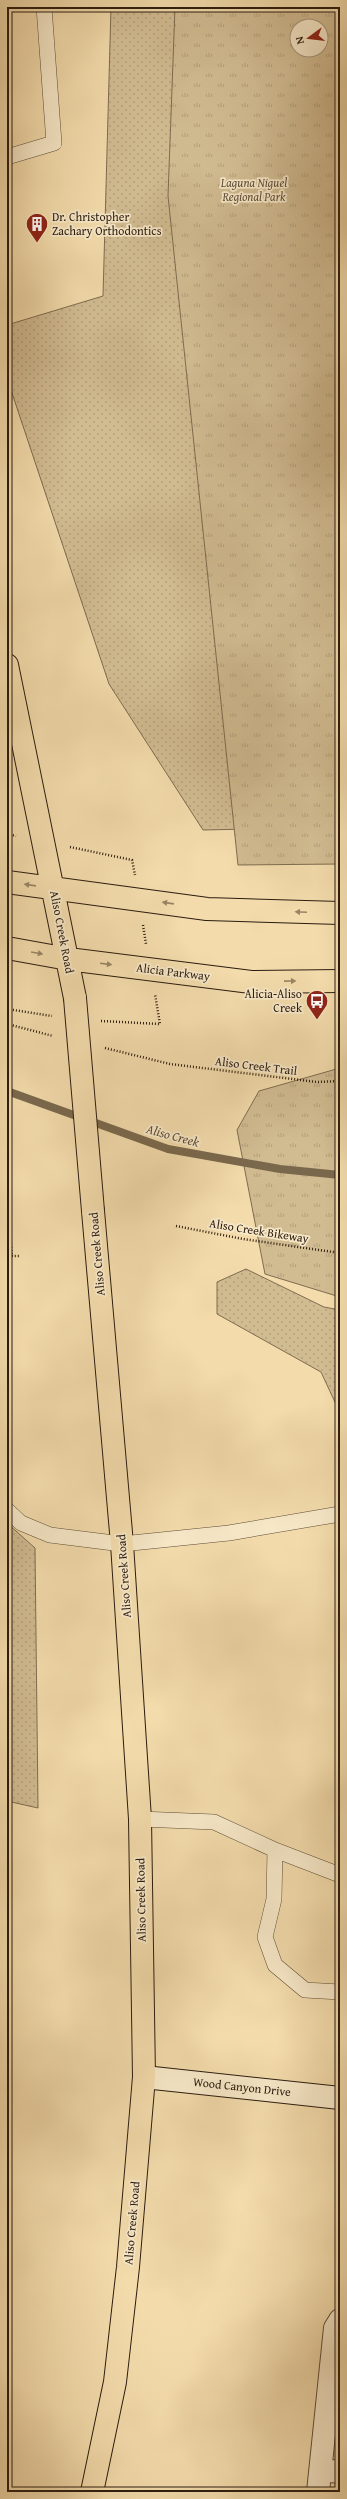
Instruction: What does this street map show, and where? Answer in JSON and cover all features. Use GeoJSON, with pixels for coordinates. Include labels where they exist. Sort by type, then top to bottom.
{"type":"FeatureCollection","features":[{"type":"Feature","properties":{"kind":"main road","name":"Aliso Creek Road"},"geometry":{"type":"LineString","coordinates":[[7,665],[75,998],[122,1544],[140,1819],[144,2076],[128,2267],[116,2374],[92,2492]]}},
{"type":"Feature","properties":{"kind":"main road"},"geometry":{"type":"LineString","coordinates":[[7,882],[207,908],[340,913]]}},
{"type":"Feature","properties":{"kind":"main road","name":"Alicia Parkway"},"geometry":{"type":"LineString","coordinates":[[7,948],[68,959],[251,982],[340,981]]}},
{"type":"Feature","properties":{"kind":"main road","name":"Wood Canyon Drive"},"geometry":{"type":"LineString","coordinates":[[144,2076],[340,2098]]}},
{"type":"Feature","properties":{"kind":"main road"},"geometry":{"type":"LineString","coordinates":[[318,2492],[331,2471],[335,2328],[340,2320]]}},
{"type":"Feature","properties":{"kind":"lane"},"geometry":{"type":"LineString","coordinates":[[7,157],[54,143],[44,7]]}},
{"type":"Feature","properties":{"kind":"lane"},"geometry":{"type":"LineString","coordinates":[[7,1510],[21,1523],[50,1535],[122,1544],[229,1533],[340,1514]]}},
{"type":"Feature","properties":{"kind":"lane"},"geometry":{"type":"LineString","coordinates":[[140,1819],[214,1822],[275,1850],[340,1875]]}},
{"type":"Feature","properties":{"kind":"lane"},"geometry":{"type":"LineString","coordinates":[[275,1850],[274,1899],[265,1937],[275,1965],[305,1990],[340,1992]]}},
{"type":"Feature","properties":{"kind":"path"},"geometry":{"type":"LineString","coordinates":[[7,834],[132,860],[160,1024],[77,1019],[7,1009]]}},
{"type":"Feature","properties":{"kind":"path","name":"Aliso Creek Trail"},"geometry":{"type":"LineString","coordinates":[[170,1064],[317,1082],[340,1081]]}},
{"type":"Feature","properties":{"kind":"path"},"geometry":{"type":"LineString","coordinates":[[7,1202],[12,1256],[19,1256]]}},
{"type":"Feature","properties":{"kind":"path","name":"Aliso Creek Bikeway"},"geometry":{"type":"LineString","coordinates":[[176,1226],[243,1240],[340,1253]]}},
{"type":"Feature","properties":{"kind":"green space"},"geometry":{"type":"Polygon","coordinates":[[[111,7],[340,7],[340,827],[203,830],[109,684],[7,378],[7,325],[103,296],[111,7]]]}},
{"type":"Feature","properties":{"kind":"green space","name":"Laguna Niguel Regional Park"},"geometry":{"type":"Polygon","coordinates":[[[175,7],[340,7],[340,864],[238,865],[168,196],[175,7]]]}},
{"type":"Feature","properties":{"kind":"green space"},"geometry":{"type":"Polygon","coordinates":[[[340,1068],[340,1297],[265,1274],[237,1130],[259,1091],[340,1068]]]}},
{"type":"Feature","properties":{"kind":"green space"},"geometry":{"type":"Polygon","coordinates":[[[7,1144],[11,1200],[7,1199],[7,1144]]]}},
{"type":"Feature","properties":{"kind":"green space"},"geometry":{"type":"Polygon","coordinates":[[[246,1269],[324,1307],[340,1310],[340,1413],[321,1372],[217,1314],[217,1282],[246,1269]]]}},
{"type":"Feature","properties":{"kind":"green space"},"geometry":{"type":"Polygon","coordinates":[[[7,1523],[35,1548],[38,1808],[7,1801],[7,1523]]]}},
{"type":"Feature","properties":{"kind":"waterway","name":"Aliso Creek"},"geometry":{"type":"LineString","coordinates":[[7,1091],[168,1149],[280,1169],[340,1175]]}},
{"type":"Feature","properties":{"kind":"place","name":"Dr. Christopher Zachary Orthodontics"},"geometry":{"type":"Point","coordinates":[37,244]}},
{"type":"Feature","properties":{"kind":"place","name":"Alicia-Aliso Creek"},"geometry":{"type":"Point","coordinates":[317,1020]}}]}
